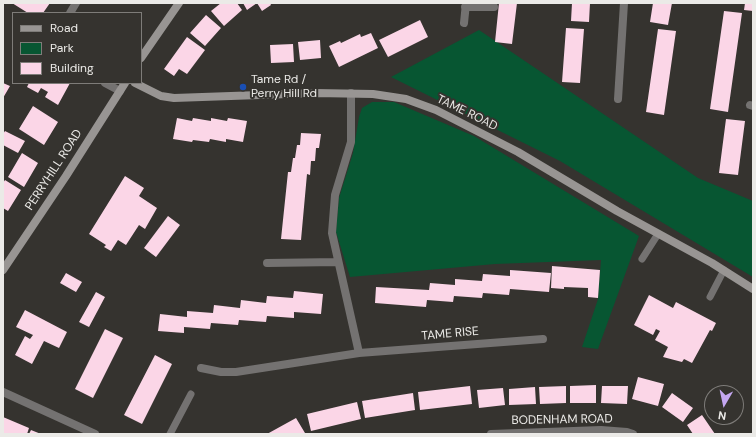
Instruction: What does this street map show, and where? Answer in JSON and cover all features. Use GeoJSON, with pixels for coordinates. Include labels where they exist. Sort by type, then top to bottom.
{"type":"FeatureCollection","features":[{"type":"Feature","properties":{"kind":"street"},"geometry":{"type":"LineString","coordinates":[[71,12],[76,3]]}},
{"type":"Feature","properties":{"kind":"street"},"geometry":{"type":"LineString","coordinates":[[142,57],[179,3]]}},
{"type":"Feature","properties":{"kind":"street"},"geometry":{"type":"LineString","coordinates":[[618,99],[624,3]]}},
{"type":"Feature","properties":{"kind":"street"},"geometry":{"type":"LineString","coordinates":[[464,23],[466,5],[494,7]]}},
{"type":"Feature","properties":{"kind":"street"},"geometry":{"type":"LineString","coordinates":[[108,84],[120,91]]}},
{"type":"Feature","properties":{"kind":"street","name":"PERRYHILL ROAD"},"geometry":{"type":"LineString","coordinates":[[3,270],[66,176],[124,84]]}},
{"type":"Feature","properties":{"kind":"street","name":"TAME ROAD"},"geometry":{"type":"LineString","coordinates":[[136,84],[161,96],[174,98],[351,93],[373,94],[406,99],[436,110],[518,152],[617,211],[724,270],[753,289]]}},
{"type":"Feature","properties":{"kind":"street"},"geometry":{"type":"LineString","coordinates":[[351,93],[351,142],[335,195],[332,233],[359,354]]}},
{"type":"Feature","properties":{"kind":"street"},"geometry":{"type":"LineString","coordinates":[[266,263],[338,262]]}},
{"type":"Feature","properties":{"kind":"street","name":"TAME RISE"},"geometry":{"type":"LineString","coordinates":[[201,368],[221,372],[236,372],[359,354],[542,339]]}},
{"type":"Feature","properties":{"kind":"street"},"geometry":{"type":"LineString","coordinates":[[3,392],[95,434]]}},
{"type":"Feature","properties":{"kind":"street","name":"BODENHAM ROAD"},"geometry":{"type":"LineString","coordinates":[[491,434],[602,430],[627,432],[633,434]]}},
{"type":"Feature","properties":{"kind":"lane"},"geometry":{"type":"LineString","coordinates":[[642,259],[658,234]]}},
{"type":"Feature","properties":{"kind":"lane"},"geometry":{"type":"LineString","coordinates":[[710,297],[724,270]]}},
{"type":"Feature","properties":{"kind":"lane"},"geometry":{"type":"LineString","coordinates":[[170,434],[191,394]]}},
{"type":"Feature","properties":{"kind":"green space"},"geometry":{"type":"Polygon","coordinates":[[[479,30],[698,178],[753,201],[753,277],[560,161],[391,77],[479,30]]]}},
{"type":"Feature","properties":{"kind":"green space"},"geometry":{"type":"Polygon","coordinates":[[[372,102],[394,102],[474,136],[639,236],[598,349],[582,347],[598,299],[601,260],[495,264],[350,277],[336,232],[339,198],[353,153],[362,108],[372,102]]]}},
{"type":"Feature","properties":{"kind":"building"},"geometry":{"type":"Polygon","coordinates":[[[12,3],[50,3],[44,12],[26,12],[12,3]]]}},
{"type":"Feature","properties":{"kind":"building"},"geometry":{"type":"Polygon","coordinates":[[[221,3],[237,3],[242,10],[224,26],[211,11],[221,3]]]}},
{"type":"Feature","properties":{"kind":"building"},"geometry":{"type":"Polygon","coordinates":[[[243,3],[257,3],[247,10],[243,3]]]}},
{"type":"Feature","properties":{"kind":"building"},"geometry":{"type":"Polygon","coordinates":[[[257,3],[270,3],[271,5],[262,11],[257,3]]]}},
{"type":"Feature","properties":{"kind":"building"},"geometry":{"type":"Polygon","coordinates":[[[499,3],[517,3],[512,44],[495,42],[499,3]]]}},
{"type":"Feature","properties":{"kind":"building"},"geometry":{"type":"Polygon","coordinates":[[[572,3],[590,3],[589,22],[571,21],[572,3]]]}},
{"type":"Feature","properties":{"kind":"building"},"geometry":{"type":"Polygon","coordinates":[[[653,3],[672,3],[668,25],[650,22],[653,3]]]}},
{"type":"Feature","properties":{"kind":"building"},"geometry":{"type":"Polygon","coordinates":[[[745,3],[753,3],[753,11],[744,10],[745,3]]]}},
{"type":"Feature","properties":{"kind":"building"},"geometry":{"type":"Polygon","coordinates":[[[724,11],[742,13],[728,112],[710,109],[724,11]]]}},
{"type":"Feature","properties":{"kind":"building"},"geometry":{"type":"Polygon","coordinates":[[[206,15],[221,28],[205,46],[190,33],[206,15]]]}},
{"type":"Feature","properties":{"kind":"building"},"geometry":{"type":"Polygon","coordinates":[[[420,20],[428,37],[388,57],[379,40],[420,20]]]}},
{"type":"Feature","properties":{"kind":"building"},"geometry":{"type":"Polygon","coordinates":[[[566,28],[584,29],[580,83],[562,82],[566,28]]]}},
{"type":"Feature","properties":{"kind":"building"},"geometry":{"type":"Polygon","coordinates":[[[658,29],[676,31],[664,115],[646,112],[658,29]]]}},
{"type":"Feature","properties":{"kind":"building"},"geometry":{"type":"Polygon","coordinates":[[[371,33],[378,48],[339,67],[329,46],[340,41],[341,43],[360,34],[361,37],[371,33]]]}},
{"type":"Feature","properties":{"kind":"building"},"geometry":{"type":"Polygon","coordinates":[[[187,37],[205,50],[187,74],[179,69],[174,76],[164,69],[187,37]]]}},
{"type":"Feature","properties":{"kind":"building"},"geometry":{"type":"Polygon","coordinates":[[[320,40],[321,58],[300,60],[298,42],[320,40]]]}},
{"type":"Feature","properties":{"kind":"building"},"geometry":{"type":"Polygon","coordinates":[[[293,44],[294,62],[271,63],[270,45],[293,44]]]}},
{"type":"Feature","properties":{"kind":"building"},"geometry":{"type":"Polygon","coordinates":[[[3,83],[10,86],[3,98],[3,83]]]}},
{"type":"Feature","properties":{"kind":"building"},"geometry":{"type":"Polygon","coordinates":[[[28,84],[69,84],[58,105],[45,97],[48,92],[41,88],[38,93],[27,87],[28,84]]]}},
{"type":"Feature","properties":{"kind":"building"},"geometry":{"type":"Polygon","coordinates":[[[33,106],[58,122],[44,145],[19,129],[33,106]]]}},
{"type":"Feature","properties":{"kind":"building"},"geometry":{"type":"Polygon","coordinates":[[[177,118],[192,121],[193,118],[211,121],[211,118],[227,121],[228,118],[247,121],[243,142],[226,139],[226,142],[210,139],[209,142],[193,140],[192,142],[173,139],[177,118]]]}},
{"type":"Feature","properties":{"kind":"building"},"geometry":{"type":"Polygon","coordinates":[[[726,119],[745,121],[738,175],[719,173],[726,119]]]}},
{"type":"Feature","properties":{"kind":"building"},"geometry":{"type":"Polygon","coordinates":[[[5,131],[25,141],[18,153],[3,145],[3,134],[5,131]]]}},
{"type":"Feature","properties":{"kind":"building"},"geometry":{"type":"Polygon","coordinates":[[[301,133],[321,134],[319,148],[316,148],[315,161],[311,161],[310,175],[307,174],[301,240],[281,239],[288,172],[291,172],[297,145],[300,145],[301,133]]]}},
{"type":"Feature","properties":{"kind":"building"},"geometry":{"type":"Polygon","coordinates":[[[22,153],[38,163],[24,187],[8,177],[22,153]]]}},
{"type":"Feature","properties":{"kind":"building"},"geometry":{"type":"Polygon","coordinates":[[[125,176],[144,188],[139,196],[157,208],[145,229],[139,225],[126,245],[118,240],[111,251],[104,247],[106,245],[89,234],[125,176]]]}},
{"type":"Feature","properties":{"kind":"building"},"geometry":{"type":"Polygon","coordinates":[[[5,180],[21,190],[8,211],[3,208],[3,183],[5,180]]]}},
{"type":"Feature","properties":{"kind":"building"},"geometry":{"type":"Polygon","coordinates":[[[168,216],[180,225],[156,257],[144,248],[168,216]]]}},
{"type":"Feature","properties":{"kind":"building"},"geometry":{"type":"Polygon","coordinates":[[[552,266],[600,270],[598,298],[588,297],[588,288],[551,288],[552,266]]]}},
{"type":"Feature","properties":{"kind":"building"},"geometry":{"type":"Polygon","coordinates":[[[510,270],[551,273],[549,292],[510,289],[509,295],[483,293],[482,298],[454,296],[453,302],[427,300],[426,307],[375,303],[376,287],[429,290],[430,283],[455,285],[455,279],[482,281],[483,274],[510,276],[510,270]]]}},
{"type":"Feature","properties":{"kind":"building"},"geometry":{"type":"Polygon","coordinates":[[[66,273],[82,282],[76,292],[60,283],[66,273]]]}},
{"type":"Feature","properties":{"kind":"building"},"geometry":{"type":"Polygon","coordinates":[[[294,291],[323,294],[321,314],[294,312],[294,318],[267,316],[266,322],[239,320],[238,325],[211,323],[210,329],[184,327],[184,333],[158,331],[160,314],[187,317],[187,311],[213,313],[214,305],[240,308],[241,300],[266,303],[267,296],[293,298],[294,291]]]}},
{"type":"Feature","properties":{"kind":"building"},"geometry":{"type":"Polygon","coordinates":[[[96,292],[105,297],[89,327],[79,322],[96,292]]]}},
{"type":"Feature","properties":{"kind":"building"},"geometry":{"type":"Polygon","coordinates":[[[649,295],[673,308],[676,302],[716,323],[712,331],[710,330],[692,363],[684,359],[682,362],[663,357],[668,347],[655,340],[660,331],[656,329],[653,335],[634,325],[649,295]]]}},
{"type":"Feature","properties":{"kind":"building"},"geometry":{"type":"Polygon","coordinates":[[[25,310],[67,332],[59,348],[44,341],[32,364],[15,355],[25,336],[30,339],[33,335],[16,327],[25,310]]]}},
{"type":"Feature","properties":{"kind":"building"},"geometry":{"type":"Polygon","coordinates":[[[105,329],[123,338],[93,398],[75,389],[105,329]]]}},
{"type":"Feature","properties":{"kind":"building"},"geometry":{"type":"Polygon","coordinates":[[[155,355],[172,364],[142,424],[124,415],[155,355]]]}},
{"type":"Feature","properties":{"kind":"building"},"geometry":{"type":"Polygon","coordinates":[[[638,377],[664,384],[658,406],[632,399],[638,377]]]}},
{"type":"Feature","properties":{"kind":"building"},"geometry":{"type":"Polygon","coordinates":[[[596,385],[596,403],[570,403],[570,386],[596,385]]]}},
{"type":"Feature","properties":{"kind":"building"},"geometry":{"type":"Polygon","coordinates":[[[470,386],[472,404],[420,410],[418,392],[470,386]]]}},
{"type":"Feature","properties":{"kind":"building"},"geometry":{"type":"Polygon","coordinates":[[[566,386],[566,403],[540,404],[539,387],[566,386]]]}},
{"type":"Feature","properties":{"kind":"building"},"geometry":{"type":"Polygon","coordinates":[[[602,386],[628,386],[627,404],[601,403],[602,386]]]}},
{"type":"Feature","properties":{"kind":"building"},"geometry":{"type":"Polygon","coordinates":[[[535,387],[536,404],[509,405],[509,389],[535,387]]]}},
{"type":"Feature","properties":{"kind":"building"},"geometry":{"type":"Polygon","coordinates":[[[503,388],[505,405],[479,408],[477,390],[503,388]]]}},
{"type":"Feature","properties":{"kind":"building"},"geometry":{"type":"Polygon","coordinates":[[[413,393],[415,410],[365,418],[362,401],[413,393]]]}},
{"type":"Feature","properties":{"kind":"building"},"geometry":{"type":"Polygon","coordinates":[[[672,393],[693,408],[683,422],[662,407],[672,393]]]}},
{"type":"Feature","properties":{"kind":"building"},"geometry":{"type":"Polygon","coordinates":[[[357,402],[361,419],[311,431],[307,414],[357,402]]]}},
{"type":"Feature","properties":{"kind":"building"},"geometry":{"type":"Polygon","coordinates":[[[702,415],[704,418],[704,425],[709,425],[715,434],[693,434],[687,425],[702,415]]]}},
{"type":"Feature","properties":{"kind":"building"},"geometry":{"type":"Polygon","coordinates":[[[3,417],[29,428],[27,434],[3,434],[3,417]]]}},
{"type":"Feature","properties":{"kind":"building"},"geometry":{"type":"Polygon","coordinates":[[[296,418],[305,433],[267,434],[296,418]]]}},
{"type":"Feature","properties":{"kind":"building"},"geometry":{"type":"Polygon","coordinates":[[[31,430],[41,434],[29,434],[31,430]]]}},
{"type":"Feature","properties":{"kind":"place","name":"Tame Rd / Perry Hill Rd"},"geometry":{"type":"Point","coordinates":[243,87]}}]}
